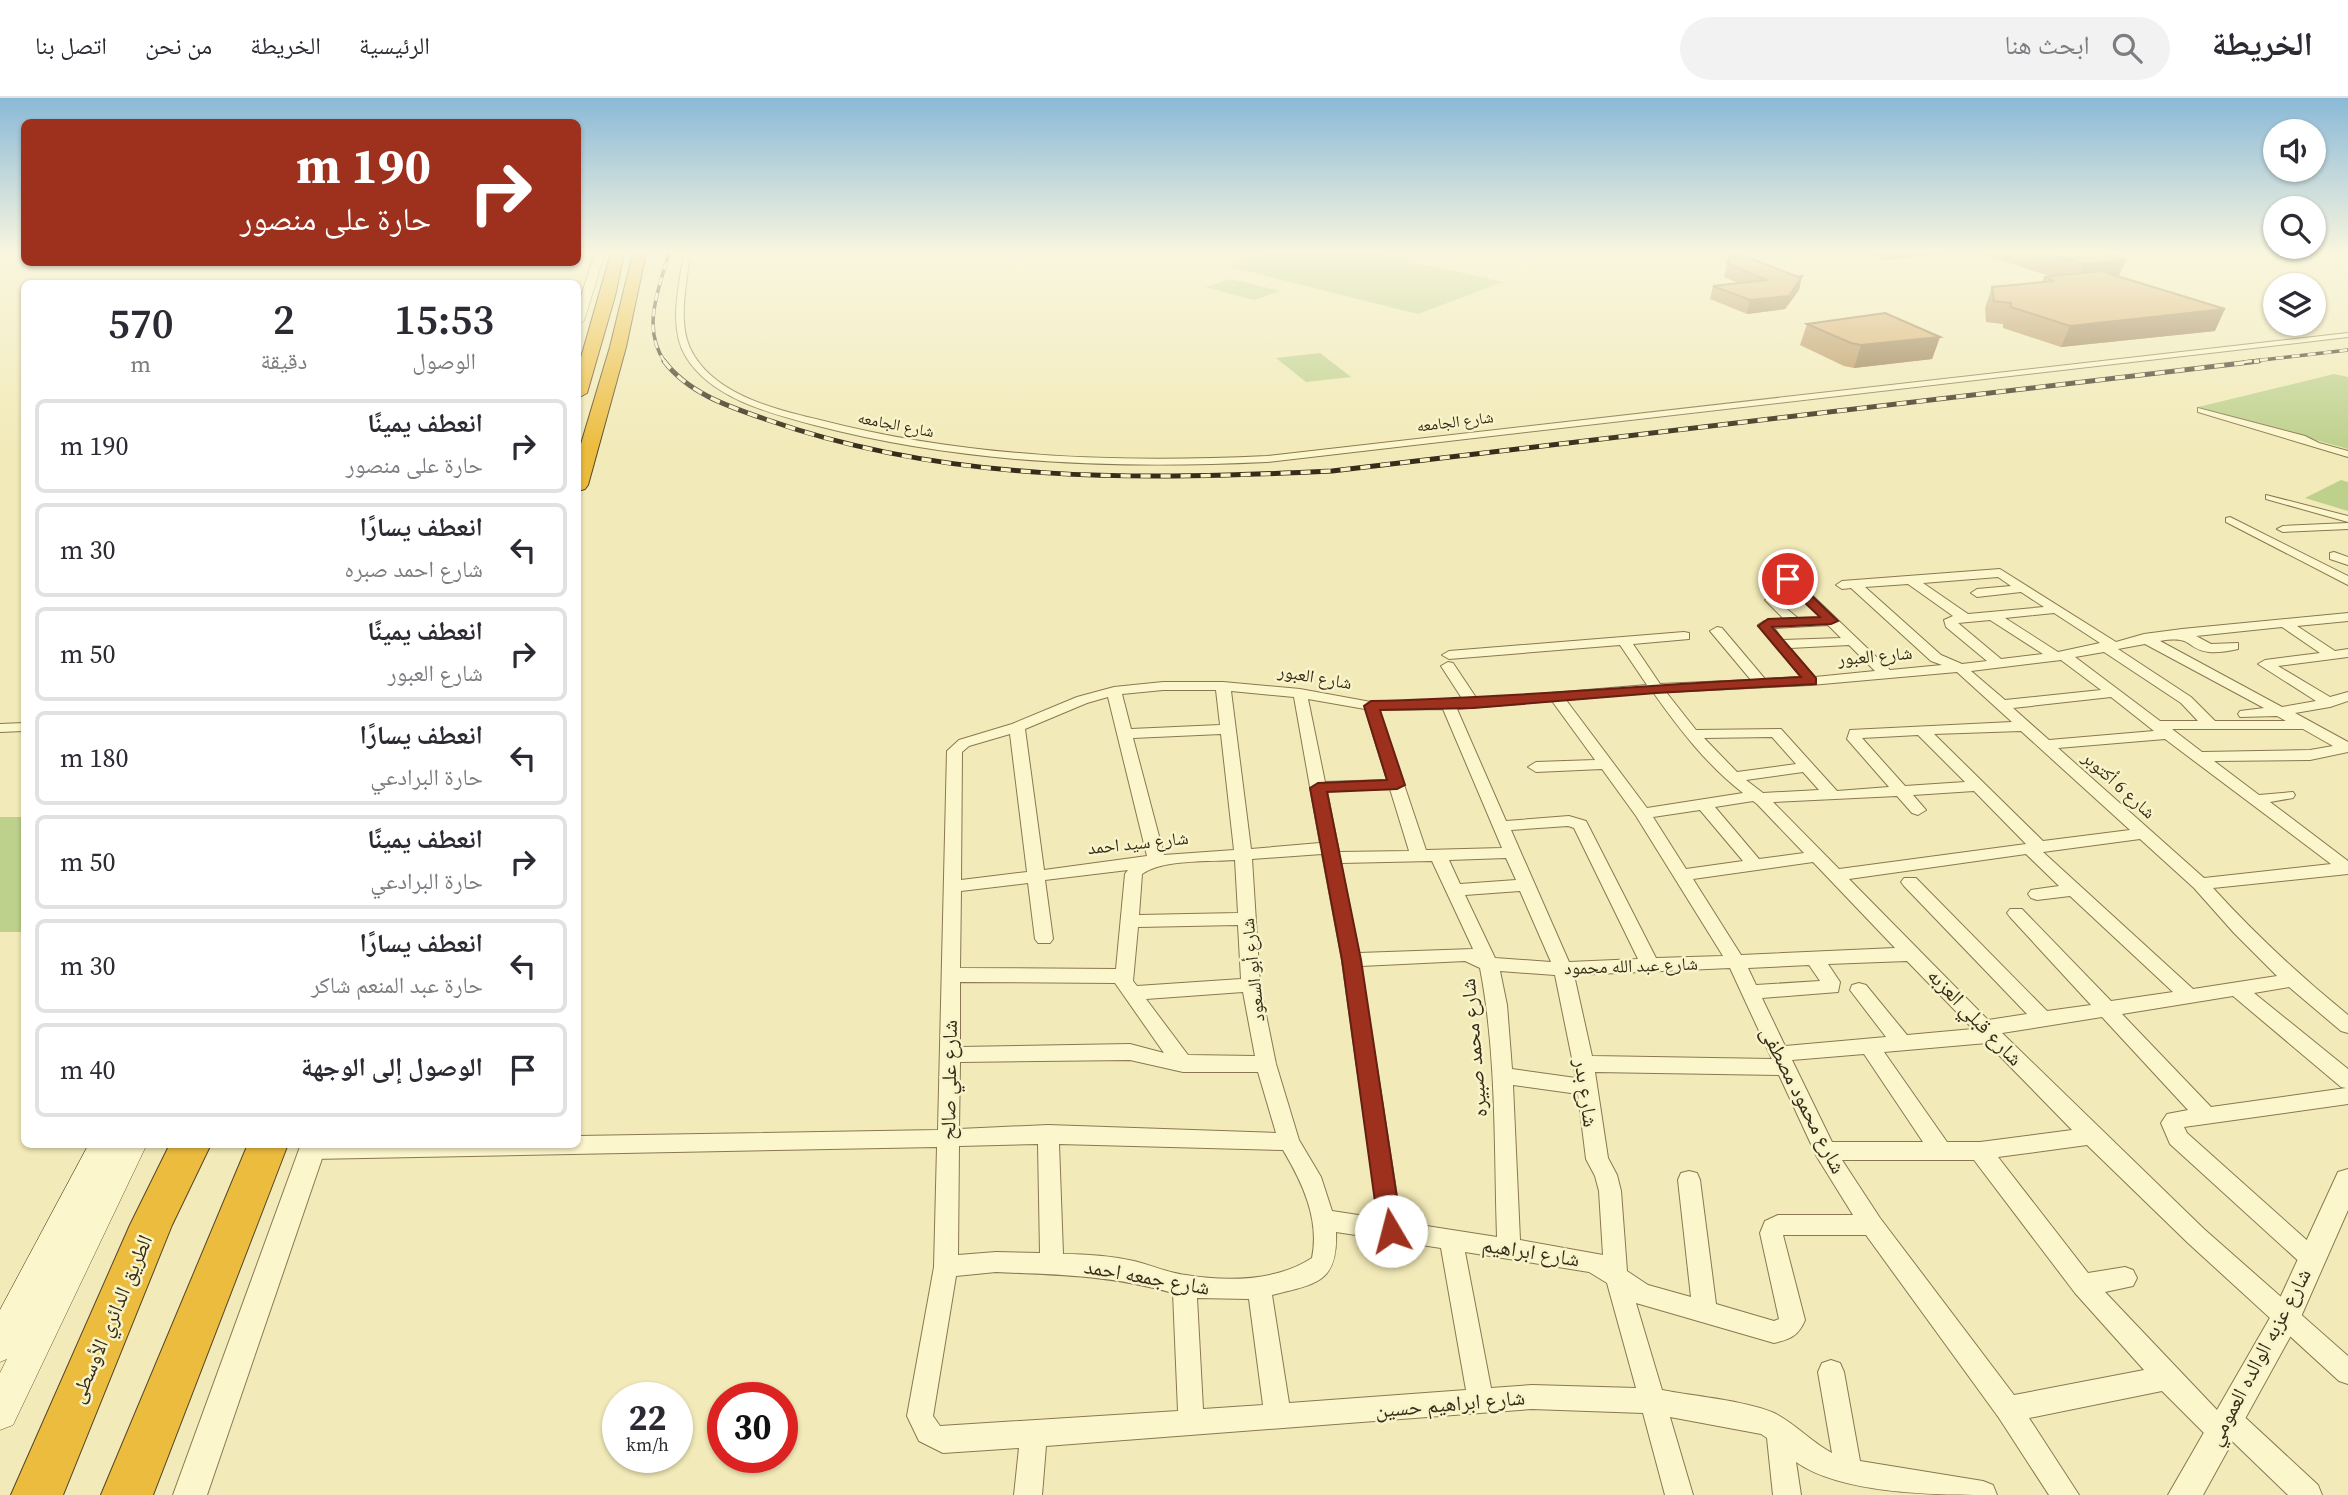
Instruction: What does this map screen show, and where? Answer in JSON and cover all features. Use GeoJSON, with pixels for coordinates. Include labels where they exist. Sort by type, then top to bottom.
{"type":"FeatureCollection","features":[{"type":"Feature","properties":{"kind":"highway"},"geometry":{"type":"LineString","coordinates":[[581,383],[601,318]]}},
{"type":"Feature","properties":{"kind":"highway"},"geometry":{"type":"LineString","coordinates":[[581,474],[625,318]]}},
{"type":"Feature","properties":{"kind":"highway","name":"الطريق الدائري الأوسطى"},"geometry":{"type":"LineString","coordinates":[[37,1495],[151,1225],[189,1148]]}},
{"type":"Feature","properties":{"kind":"highway"},"geometry":{"type":"LineString","coordinates":[[127,1495],[297,1148]]}},
{"type":"Feature","properties":{"kind":"main road"},"geometry":{"type":"LineString","coordinates":[[0,1345],[103,1148]]}},
{"type":"Feature","properties":{"kind":"main road"},"geometry":{"type":"LineString","coordinates":[[0,1412],[130,1148]]}},
{"type":"Feature","properties":{"kind":"street","name":"شارع الجامعه"},"geometry":{"type":"LineString","coordinates":[[682,318],[683,342],[696,365],[725,387],[789,415],[869,436],[969,452],[1065,460],[1166,463],[1267,459],[2348,335]]}},
{"type":"Feature","properties":{"kind":"street"},"geometry":{"type":"LineString","coordinates":[[2201,410],[2348,454]]}},
{"type":"Feature","properties":{"kind":"street"},"geometry":{"type":"LineString","coordinates":[[2270,497],[2348,519]]}},
{"type":"Feature","properties":{"kind":"street"},"geometry":{"type":"LineString","coordinates":[[2230,520],[2348,582]]}},
{"type":"Feature","properties":{"kind":"street"},"geometry":{"type":"LineString","coordinates":[[2283,529],[2348,526]]}},
{"type":"Feature","properties":{"kind":"street"},"geometry":{"type":"LineString","coordinates":[[2334,556],[2348,561]]}},
{"type":"Feature","properties":{"kind":"street"},"geometry":{"type":"LineString","coordinates":[[1910,579],[1997,573],[2057,609],[2186,700],[2211,725]]}},
{"type":"Feature","properties":{"kind":"street"},"geometry":{"type":"LineString","coordinates":[[1788,579],[1888,675]]}},
{"type":"Feature","properties":{"kind":"street"},"geometry":{"type":"LineString","coordinates":[[1910,579],[1963,617]]}},
{"type":"Feature","properties":{"kind":"street","name":"شارع 6 أكتوبر"},"geometry":{"type":"LineString","coordinates":[[1910,579],[1848,584],[1936,658],[1960,668],[2002,705],[2200,884],[2293,980],[2348,1026]]}},
{"type":"Feature","properties":{"kind":"street"},"geometry":{"type":"LineString","coordinates":[[1977,593],[2025,588]]}},
{"type":"Feature","properties":{"kind":"street"},"geometry":{"type":"LineString","coordinates":[[1771,600],[1796,622]]}},
{"type":"Feature","properties":{"kind":"street"},"geometry":{"type":"LineString","coordinates":[[1999,664],[1950,622],[1952,619],[2057,609]]}},
{"type":"Feature","properties":{"kind":"street"},"geometry":{"type":"LineString","coordinates":[[1992,615],[2113,693],[2347,869]]}},
{"type":"Feature","properties":{"kind":"street","name":"شارع العبور"},"geometry":{"type":"LineString","coordinates":[[954,751],[964,743],[1017,727],[1082,700],[1114,691],[1163,686],[1223,686],[1300,693],[1371,706],[1473,704],[1656,688],[1811,681],[1960,668],[2059,656],[2182,633],[2348,617]]}},
{"type":"Feature","properties":{"kind":"street"},"geometry":{"type":"LineString","coordinates":[[2331,618],[2348,628]]}},
{"type":"Feature","properties":{"kind":"street"},"geometry":{"type":"LineString","coordinates":[[1811,681],[1764,625],[1831,621]]}},
{"type":"Feature","properties":{"kind":"street"},"geometry":{"type":"LineString","coordinates":[[2284,623],[2333,655]]}},
{"type":"Feature","properties":{"kind":"street"},"geometry":{"type":"LineString","coordinates":[[1717,631],[1761,683]]}},
{"type":"Feature","properties":{"kind":"street"},"geometry":{"type":"LineString","coordinates":[[2182,633],[2211,649],[2233,646]]}},
{"type":"Feature","properties":{"kind":"street"},"geometry":{"type":"LineString","coordinates":[[1473,704],[1448,661],[1624,640],[1684,636]]}},
{"type":"Feature","properties":{"kind":"street"},"geometry":{"type":"LineString","coordinates":[[2144,638],[2348,748]]}},
{"type":"Feature","properties":{"kind":"street","name":"شارع قبلي العزبه"},"geometry":{"type":"LineString","coordinates":[[1624,640],[1656,688],[1732,777],[1757,797],[1836,875],[2092,1136],[2285,1319],[2348,1373]]}},
{"type":"Feature","properties":{"kind":"street"},"geometry":{"type":"LineString","coordinates":[[1779,644],[1853,641]]}},
{"type":"Feature","properties":{"kind":"street"},"geometry":{"type":"LineString","coordinates":[[2330,702],[2265,664],[2348,653]]}},
{"type":"Feature","properties":{"kind":"street","name":"شارع أبو السعود"},"geometry":{"type":"LineString","coordinates":[[1223,686],[1243,853],[1251,985],[1266,1064],[1289,1142],[1310,1177],[1325,1232]]}},
{"type":"Feature","properties":{"kind":"street"},"geometry":{"type":"LineString","coordinates":[[1114,691],[1156,857],[1153,862],[1139,867],[1134,874],[1127,985],[1183,1064]]}},
{"type":"Feature","properties":{"kind":"street"},"geometry":{"type":"LineString","coordinates":[[1300,693],[1351,960],[1391,1231]]}},
{"type":"Feature","properties":{"kind":"street"},"geometry":{"type":"LineString","coordinates":[[2002,705],[2113,693]]}},
{"type":"Feature","properties":{"kind":"street"},"geometry":{"type":"LineString","coordinates":[[2245,714],[2281,712],[2348,696]]}},
{"type":"Feature","properties":{"kind":"street","name":"شارع محمود مصطفى"},"geometry":{"type":"LineString","coordinates":[[1556,697],[1643,814],[1736,962],[1825,1151],[1872,1226],[2008,1409],[2064,1495]]}},
{"type":"Feature","properties":{"kind":"street","name":"شارع بدر"},"geometry":{"type":"LineString","coordinates":[[1448,705],[1563,969],[1584,1064],[1595,1151],[1610,1191],[1616,1275],[1679,1495]]}},
{"type":"Feature","properties":{"kind":"street","name":"شارع محمد صبيره"},"geometry":{"type":"LineString","coordinates":[[1371,706],[1397,785],[1429,855],[1454,890],[1489,964],[1498,1016],[1509,1248]]}},
{"type":"Feature","properties":{"kind":"street"},"geometry":{"type":"LineString","coordinates":[[2046,746],[2161,729],[2211,725],[2306,725]]}},
{"type":"Feature","properties":{"kind":"street"},"geometry":{"type":"LineString","coordinates":[[1917,810],[1854,738],[1854,734],[2024,726]]}},
{"type":"Feature","properties":{"kind":"street"},"geometry":{"type":"LineString","coordinates":[[0,728],[21,727]]}},
{"type":"Feature","properties":{"kind":"street"},"geometry":{"type":"LineString","coordinates":[[1017,727],[1044,939]]}},
{"type":"Feature","properties":{"kind":"street"},"geometry":{"type":"LineString","coordinates":[[1125,734],[1228,729]]}},
{"type":"Feature","properties":{"kind":"street"},"geometry":{"type":"LineString","coordinates":[[1921,729],[2074,890],[2189,996]]}},
{"type":"Feature","properties":{"kind":"street"},"geometry":{"type":"LineString","coordinates":[[1693,734],[1773,731],[1780,734],[1833,796]]}},
{"type":"Feature","properties":{"kind":"street"},"geometry":{"type":"LineString","coordinates":[[2198,757],[2310,755],[2348,748]]}},
{"type":"Feature","properties":{"kind":"street","name":"شارع علي صالح"},"geometry":{"type":"LineString","coordinates":[[922,1407],[946,1267],[954,751]]}},
{"type":"Feature","properties":{"kind":"street"},"geometry":{"type":"LineString","coordinates":[[1535,767],[1606,764]]}},
{"type":"Feature","properties":{"kind":"street"},"geometry":{"type":"LineString","coordinates":[[1732,777],[1808,767]]}},
{"type":"Feature","properties":{"kind":"street"},"geometry":{"type":"LineString","coordinates":[[1318,788],[1397,785]]}},
{"type":"Feature","properties":{"kind":"street"},"geometry":{"type":"LineString","coordinates":[[1643,814],[1757,797],[1815,794],[1833,796],[1978,786]]}},
{"type":"Feature","properties":{"kind":"street"},"geometry":{"type":"LineString","coordinates":[[2255,800],[2287,795]]}},
{"type":"Feature","properties":{"kind":"street"},"geometry":{"type":"LineString","coordinates":[[1704,804],[1755,864]]}},
{"type":"Feature","properties":{"kind":"street"},"geometry":{"type":"LineString","coordinates":[[1501,826],[1569,821],[1580,825],[1650,965]]}},
{"type":"Feature","properties":{"kind":"street"},"geometry":{"type":"LineString","coordinates":[[1836,875],[2144,833]]}},
{"type":"Feature","properties":{"kind":"street","name":"شارع سيد احمد"},"geometry":{"type":"LineString","coordinates":[[953,887],[1243,853],[1513,853]]}},
{"type":"Feature","properties":{"kind":"street"},"geometry":{"type":"LineString","coordinates":[[1682,876],[1816,856]]}},
{"type":"Feature","properties":{"kind":"street"},"geometry":{"type":"LineString","coordinates":[[2200,884],[2347,869]]}},
{"type":"Feature","properties":{"kind":"street"},"geometry":{"type":"LineString","coordinates":[[1910,882],[2043,1019]]}},
{"type":"Feature","properties":{"kind":"street"},"geometry":{"type":"LineString","coordinates":[[1454,890],[1527,885]]}},
{"type":"Feature","properties":{"kind":"street"},"geometry":{"type":"LineString","coordinates":[[2036,894],[2074,890]]}},
{"type":"Feature","properties":{"kind":"street"},"geometry":{"type":"LineString","coordinates":[[2016,913],[2207,1115]]}},
{"type":"Feature","properties":{"kind":"street"},"geometry":{"type":"LineString","coordinates":[[1129,921],[1247,919]]}},
{"type":"Feature","properties":{"kind":"street","name":"شارع عبد الله محمود"},"geometry":{"type":"LineString","coordinates":[[1351,960],[1467,954],[1489,964],[1563,969],[1913,954]]}},
{"type":"Feature","properties":{"kind":"street"},"geometry":{"type":"LineString","coordinates":[[1749,992],[1830,987],[1831,982],[1814,958]]}},
{"type":"Feature","properties":{"kind":"street"},"geometry":{"type":"LineString","coordinates":[[951,975],[1127,985],[1251,985]]}},
{"type":"Feature","properties":{"kind":"street"},"geometry":{"type":"LineString","coordinates":[[1584,1064],[1782,1060],[1869,1046],[1990,1032],[2043,1019],[2293,980]]}},
{"type":"Feature","properties":{"kind":"street"},"geometry":{"type":"LineString","coordinates":[[2236,989],[2348,1081]]}},
{"type":"Feature","properties":{"kind":"street"},"geometry":{"type":"LineString","coordinates":[[1859,990],[1902,1043]]}},
{"type":"Feature","properties":{"kind":"street"},"geometry":{"type":"LineString","coordinates":[[1869,1046],[1941,1151]]}},
{"type":"Feature","properties":{"kind":"street"},"geometry":{"type":"LineString","coordinates":[[950,1055],[1130,1052],[1154,1060],[1183,1064],[1266,1064]]}},
{"type":"Feature","properties":{"kind":"street"},"geometry":{"type":"LineString","coordinates":[[1502,1076],[1587,1087]]}},
{"type":"Feature","properties":{"kind":"street"},"geometry":{"type":"LineString","coordinates":[[2312,1259],[2174,1132],[2174,1120],[2348,1096]]}},
{"type":"Feature","properties":{"kind":"street"},"geometry":{"type":"LineString","coordinates":[[1048,1134],[1052,1262]]}},
{"type":"Feature","properties":{"kind":"street"},"geometry":{"type":"LineString","coordinates":[[581,1143],[948,1138],[1048,1134],[1168,1135],[1289,1142]]}},
{"type":"Feature","properties":{"kind":"street"},"geometry":{"type":"LineString","coordinates":[[1825,1151],[1980,1151],[2092,1136]]}},
{"type":"Feature","properties":{"kind":"street"},"geometry":{"type":"LineString","coordinates":[[190,1495],[297,1148]]}},
{"type":"Feature","properties":{"kind":"street"},"geometry":{"type":"LineString","coordinates":[[1980,1151],[2083,1285],[2166,1378],[2308,1495]]}},
{"type":"Feature","properties":{"kind":"street"},"geometry":{"type":"LineString","coordinates":[[1689,1180],[1705,1312]]}},
{"type":"Feature","properties":{"kind":"street","name":"شارع عزبه الوالده العمومي"},"geometry":{"type":"LineString","coordinates":[[2185,1495],[2285,1319],[2348,1180]]}},
{"type":"Feature","properties":{"kind":"street","name":"شارع ابراهيم"},"geometry":{"type":"LineString","coordinates":[[1325,1232],[1391,1231],[1594,1262],[1642,1294],[1774,1332],[1787,1329],[1793,1320],[1771,1233],[1773,1228],[1778,1225],[1872,1226]]}},
{"type":"Feature","properties":{"kind":"street","name":"شارع جمعه احمد"},"geometry":{"type":"LineString","coordinates":[[946,1267],[996,1262],[1052,1262],[1132,1271],[1185,1286],[1259,1288],[1314,1272],[1321,1264],[1325,1232]]}},
{"type":"Feature","properties":{"kind":"street"},"geometry":{"type":"LineString","coordinates":[[1451,1239],[1481,1401]]}},
{"type":"Feature","properties":{"kind":"street"},"geometry":{"type":"LineString","coordinates":[[2083,1285],[2125,1278]]}},
{"type":"Feature","properties":{"kind":"street"},"geometry":{"type":"LineString","coordinates":[[1185,1286],[1191,1422]]}},
{"type":"Feature","properties":{"kind":"street"},"geometry":{"type":"LineString","coordinates":[[1259,1288],[1278,1416]]}},
{"type":"Feature","properties":{"kind":"street"},"geometry":{"type":"LineString","coordinates":[[1832,1372],[1849,1472]]}},
{"type":"Feature","properties":{"kind":"street"},"geometry":{"type":"LineString","coordinates":[[2008,1409],[2166,1378]]}},
{"type":"Feature","properties":{"kind":"street","name":"شارع ابراهيم حسين"},"geometry":{"type":"LineString","coordinates":[[922,1407],[922,1425],[935,1438],[943,1440],[1532,1397],[1652,1401],[1748,1418],[1779,1430],[1810,1456],[1849,1472],[1917,1489],[1983,1495]]}},
{"type":"Feature","properties":{"kind":"street"},"geometry":{"type":"LineString","coordinates":[[1779,1430],[1787,1495]]}},
{"type":"Feature","properties":{"kind":"street"},"geometry":{"type":"LineString","coordinates":[[1028,1495],[1034,1433]]}},
{"type":"Feature","properties":{"kind":"green space"},"geometry":{"type":"Polygon","coordinates":[[[1320,353],[1351,377],[1306,382],[1276,358],[1320,353]]]}},
{"type":"Feature","properties":{"kind":"green space"},"geometry":{"type":"Polygon","coordinates":[[[2334,374],[2348,377],[2348,449],[2198,407],[2334,374]]]}},
{"type":"Feature","properties":{"kind":"green space"},"geometry":{"type":"Polygon","coordinates":[[[2341,480],[2348,482],[2348,511],[2305,498],[2341,480]]]}},
{"type":"Feature","properties":{"kind":"green space"},"geometry":{"type":"Polygon","coordinates":[[[0,817],[21,817],[21,932],[0,932],[0,817]]]}},
{"type":"Feature","properties":{"kind":"building"},"geometry":{"type":"Polygon","coordinates":[[[1848,318],[1897,318],[1940,337],[1861,345],[1807,324],[1848,318]]]}},
{"type":"Feature","properties":{"kind":"building"},"geometry":{"type":"Polygon","coordinates":[[[2046,318],[2141,318],[2070,326],[2046,318]]]}},
{"type":"Feature","properties":{"kind":"railway"},"geometry":{"type":"LineString","coordinates":[[653,318],[654,336],[665,362]]}},
{"type":"Feature","properties":{"kind":"railway"},"geometry":{"type":"LineString","coordinates":[[2244,362],[2348,350]]}},
{"type":"Feature","properties":{"kind":"railway"},"geometry":{"type":"LineString","coordinates":[[664,361],[685,382],[711,398],[768,420],[837,441],[976,467],[1118,476],[1332,471],[2259,361]]}},
{"type":"Feature","properties":{"kind":"route"},"geometry":{"type":"LineString","coordinates":[[1391,1231],[1351,960],[1318,788],[1397,785],[1371,706],[1473,704],[1656,688],[1811,681],[1764,626],[1768,623],[1831,621],[1788,579]]}}]}
